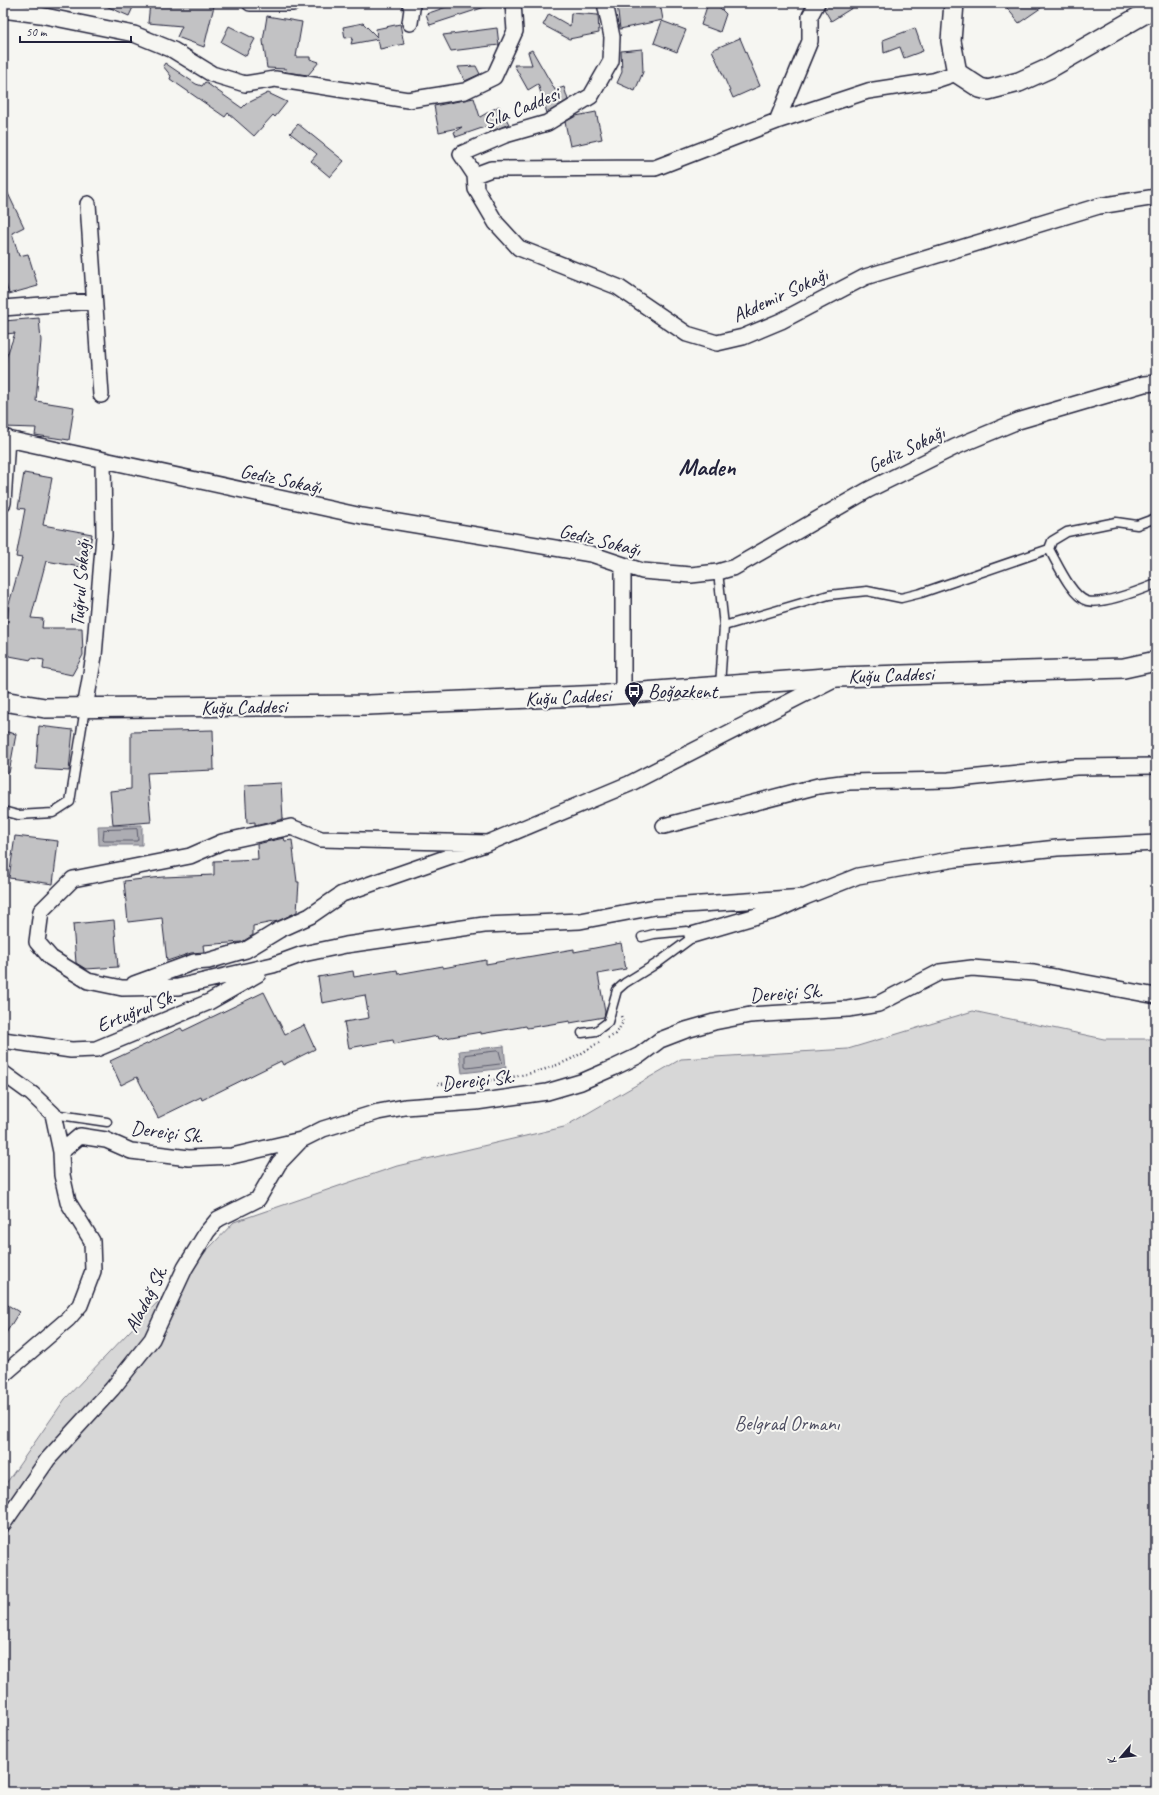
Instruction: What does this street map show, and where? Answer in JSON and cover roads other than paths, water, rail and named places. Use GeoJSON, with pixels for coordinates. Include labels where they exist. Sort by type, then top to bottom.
{"type":"FeatureCollection","features":[{"type":"Feature","properties":{"kind":"street"},"geometry":{"type":"LineString","coordinates":[[3,6],[8,3]]}},
{"type":"Feature","properties":{"kind":"street"},"geometry":{"type":"LineString","coordinates":[[250,3],[293,3]]}},
{"type":"Feature","properties":{"kind":"street"},"geometry":{"type":"LineString","coordinates":[[410,3],[412,9],[410,23]]}},
{"type":"Feature","properties":{"kind":"street"},"geometry":{"type":"LineString","coordinates":[[3,10],[40,15],[134,34],[173,50],[212,74],[245,84],[275,79],[408,100],[465,91],[494,77],[515,31],[513,3]]}},
{"type":"Feature","properties":{"kind":"street","name":"Sıla Caddesi"},"geometry":{"type":"LineString","coordinates":[[475,175],[461,154],[504,135],[547,123],[574,108],[591,96],[611,61],[612,37],[605,3]]}},
{"type":"Feature","properties":{"kind":"street"},"geometry":{"type":"LineString","coordinates":[[777,121],[810,41],[810,16],[817,3]]}},
{"type":"Feature","properties":{"kind":"street"},"geometry":{"type":"LineString","coordinates":[[954,3],[951,41],[957,73],[980,88],[988,90],[1019,82],[1050,68],[1156,7]]}},
{"type":"Feature","properties":{"kind":"street"},"geometry":{"type":"LineString","coordinates":[[475,175],[491,169],[655,168],[777,121],[868,91],[933,81],[957,73]]}},
{"type":"Feature","properties":{"kind":"street","name":"Akdemir Sokağı"},"geometry":{"type":"LineString","coordinates":[[475,175],[476,189],[496,223],[519,248],[618,287],[687,334],[717,343],[743,337],[781,321],[865,277],[1099,206],[1156,197]]}},
{"type":"Feature","properties":{"kind":"street"},"geometry":{"type":"LineString","coordinates":[[88,204],[101,395]]}},
{"type":"Feature","properties":{"kind":"street"},"geometry":{"type":"LineString","coordinates":[[3,308],[94,301]]}},
{"type":"Feature","properties":{"kind":"street","name":"Gediz Sokağı"},"geometry":{"type":"LineString","coordinates":[[5,438],[362,516],[591,554],[649,572],[691,575],[718,572],[735,567],[868,490],[955,447],[1018,421],[1144,384],[1156,383]]}},
{"type":"Feature","properties":{"kind":"street"},"geometry":{"type":"LineString","coordinates":[[3,503],[5,438]]}},
{"type":"Feature","properties":{"kind":"street","name":"Tuğrul Sokağı"},"geometry":{"type":"LineString","coordinates":[[85,708],[94,656],[104,536],[103,460]]}},
{"type":"Feature","properties":{"kind":"street"},"geometry":{"type":"LineString","coordinates":[[623,565],[623,694]]}},
{"type":"Feature","properties":{"kind":"street","name":"Kuğu Caddesi"},"geometry":{"type":"LineString","coordinates":[[3,701],[45,708],[368,705],[623,694],[838,677],[1124,668],[1156,661]]}},
{"type":"Feature","properties":{"kind":"street"},"geometry":{"type":"LineString","coordinates":[[122,988],[194,962],[208,961],[246,950],[279,930],[310,916],[342,894],[488,843],[629,784],[838,677]]}},
{"type":"Feature","properties":{"kind":"street"},"geometry":{"type":"LineString","coordinates":[[664,826],[818,786],[849,782],[949,780],[1076,767],[1156,766]]}},
{"type":"Feature","properties":{"kind":"street"},"geometry":{"type":"LineString","coordinates":[[488,843],[321,838],[290,827],[222,842],[190,856],[73,879],[41,911],[37,942],[50,958],[88,981],[122,988],[178,987],[273,965],[303,954],[346,944],[484,925],[580,921],[655,907],[805,897]]}},
{"type":"Feature","properties":{"kind":"street"},"geometry":{"type":"LineString","coordinates":[[692,935],[777,910],[858,876],[956,859],[1058,848],[1156,843]]}},
{"type":"Feature","properties":{"kind":"street","name":"Ertuğrul Sk."},"geometry":{"type":"LineString","coordinates":[[3,1040],[71,1050],[96,1049],[209,1002],[273,965]]}},
{"type":"Feature","properties":{"kind":"street","name":"Dereiçi Sk."},"geometry":{"type":"LineString","coordinates":[[60,1152],[80,1136],[106,1140],[131,1151],[189,1158],[232,1156],[302,1140],[323,1129],[378,1112],[405,1107],[476,1102],[548,1092],[582,1082],[640,1054],[660,1040],[686,1030],[714,1022],[750,1015],[848,1009],[878,1004],[940,972],[972,968],[1034,973],[1156,996]]}},
{"type":"Feature","properties":{"kind":"street"},"geometry":{"type":"LineString","coordinates":[[3,1073],[32,1094],[53,1114],[60,1152],[62,1175],[68,1202],[92,1241],[93,1271],[80,1305],[68,1319],[3,1375]]}},
{"type":"Feature","properties":{"kind":"street","name":"Aladağ Sk."},"geometry":{"type":"LineString","coordinates":[[3,1524],[48,1459],[112,1389],[152,1339],[184,1268],[207,1232],[218,1219],[258,1199],[279,1163],[302,1140]]}},
{"type":"Feature","properties":{"kind":"lane"},"geometry":{"type":"LineString","coordinates":[[724,626],[828,595],[867,591],[901,598],[921,593],[1049,549],[1052,542],[1067,532],[1116,522],[1137,525],[1156,518]]}},
{"type":"Feature","properties":{"kind":"lane"},"geometry":{"type":"LineString","coordinates":[[1049,549],[1076,593],[1087,601],[1099,602],[1138,591],[1156,584]]}},
{"type":"Feature","properties":{"kind":"lane"},"geometry":{"type":"LineString","coordinates":[[718,572],[724,626],[720,686]]}},
{"type":"Feature","properties":{"kind":"lane"},"geometry":{"type":"LineString","coordinates":[[3,811],[18,815],[53,813],[70,802],[85,708]]}},
{"type":"Feature","properties":{"kind":"lane"},"geometry":{"type":"LineString","coordinates":[[582,1033],[596,1031],[608,1022],[617,990],[693,937],[688,931],[654,934],[642,937]]}},
{"type":"Feature","properties":{"kind":"lane"},"geometry":{"type":"LineString","coordinates":[[53,1114],[107,1122]]}},
{"type":"Feature","properties":{"kind":"water"},"geometry":{"type":"Polygon","coordinates":[[[142,825],[142,845],[99,845],[98,826],[142,825]]]}},
{"type":"Feature","properties":{"kind":"water"},"geometry":{"type":"Polygon","coordinates":[[[504,1046],[506,1068],[462,1073],[459,1051],[504,1046]]]}},
{"type":"Feature","properties":{"kind":"place","name":"Boğazkent"},"geometry":{"type":"Point","coordinates":[634,708]}},
{"type":"Feature","properties":{"kind":"district","name":"Maden"},"geometry":{"type":"Point","coordinates":[707,467]}},
{"type":"Feature","properties":{"kind":"park label","name":"Belgrad Ormanı"},"geometry":{"type":"Point","coordinates":[787,1423]}}]}
